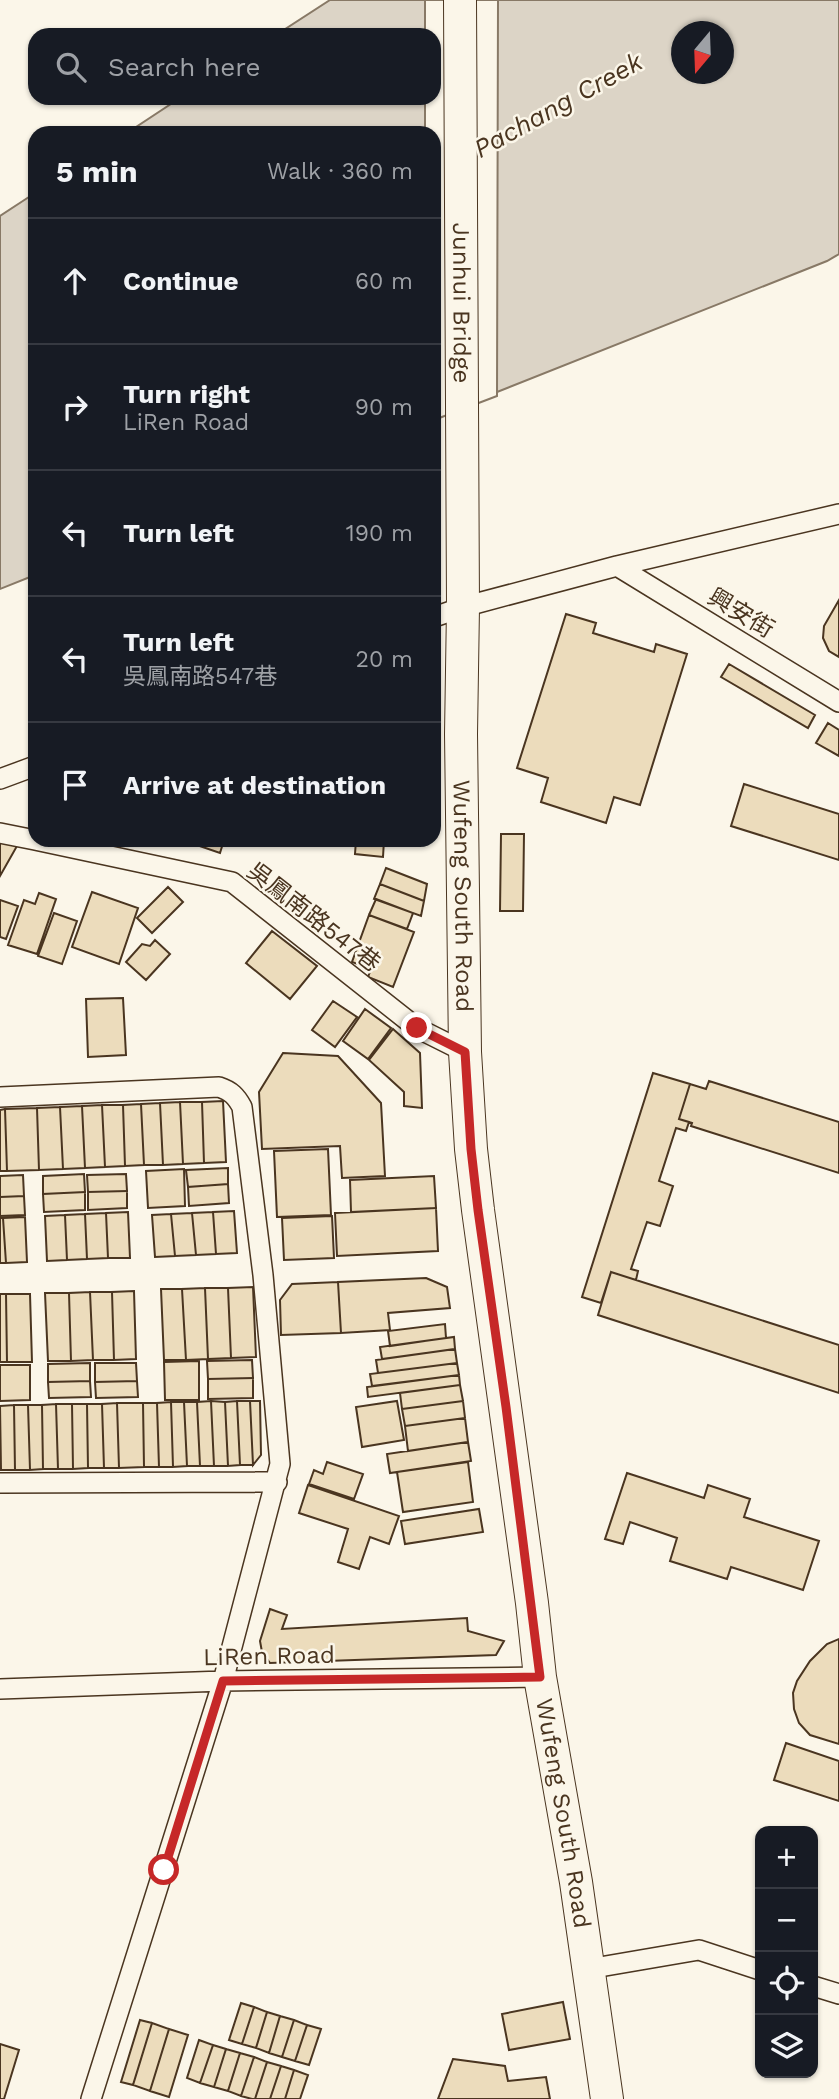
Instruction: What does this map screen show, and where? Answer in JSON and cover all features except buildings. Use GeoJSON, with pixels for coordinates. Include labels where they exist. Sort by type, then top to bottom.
{"type":"FeatureCollection","features":[{"type":"Feature","properties":{"kind":"main road","name":"Junhui Bridge"},"geometry":{"type":"LineString","coordinates":[[448,612],[460,0]]}},
{"type":"Feature","properties":{"kind":"main road","name":"Wufeng South Road"},"geometry":{"type":"LineString","coordinates":[[448,612],[461,734],[465,1052],[471,1149],[540,1677],[576,1882],[607,2099]]}},
{"type":"Feature","properties":{"kind":"street"},"geometry":{"type":"LineString","coordinates":[[448,612],[617,566],[839,514]]}},
{"type":"Feature","properties":{"kind":"street"},"geometry":{"type":"LineString","coordinates":[[703,547],[839,526]]}},
{"type":"Feature","properties":{"kind":"street","name":"興安街"},"geometry":{"type":"LineString","coordinates":[[617,566],[839,702]]}},
{"type":"Feature","properties":{"kind":"street"},"geometry":{"type":"LineString","coordinates":[[0,779],[28,769]]}},
{"type":"Feature","properties":{"kind":"street","name":"吳鳳南路547巷"},"geometry":{"type":"LineString","coordinates":[[0,833],[28,839]]}},
{"type":"Feature","properties":{"kind":"street","name":"吳鳳南路547巷"},"geometry":{"type":"LineString","coordinates":[[69,847],[232,881],[417,1028],[465,1052]]}},
{"type":"Feature","properties":{"kind":"street"},"geometry":{"type":"LineString","coordinates":[[0,1097],[219,1087],[229,1090],[242,1107],[263,1275],[280,1464],[277,1482],[223,1681],[92,2099]]}},
{"type":"Feature","properties":{"kind":"street"},"geometry":{"type":"LineString","coordinates":[[0,1483],[277,1482]]}},
{"type":"Feature","properties":{"kind":"street","name":"LiRen Road"},"geometry":{"type":"LineString","coordinates":[[0,1689],[223,1681],[540,1677]]}},
{"type":"Feature","properties":{"kind":"street"},"geometry":{"type":"LineString","coordinates":[[588,1969],[699,1950],[755,1968]]}},
{"type":"Feature","properties":{"kind":"street"},"geometry":{"type":"LineString","coordinates":[[818,1988],[839,1994]]}},
{"type":"Feature","properties":{"kind":"water","name":"Pachang Creek"},"geometry":{"type":"Polygon","coordinates":[[[330,0],[839,0],[839,254],[441,414],[441,126],[138,126],[169,105],[441,105],[441,28],[287,28],[330,0]]]}},
{"type":"Feature","properties":{"kind":"water"},"geometry":{"type":"Polygon","coordinates":[[[28,198],[28,578],[0,589],[0,216],[28,198]]]}},
{"type":"Feature","properties":{"kind":"pier"},"geometry":{"type":"Polygon","coordinates":[[[425,0],[498,0],[497,396],[441,417],[441,126],[425,126],[425,105],[441,105],[441,28],[425,28],[425,0]]]}},
{"type":"Feature","properties":{"kind":"route"},"geometry":{"type":"LineString","coordinates":[[164,1870],[223,1681],[540,1677],[478,1210],[465,1052],[417,1028]]}}]}
